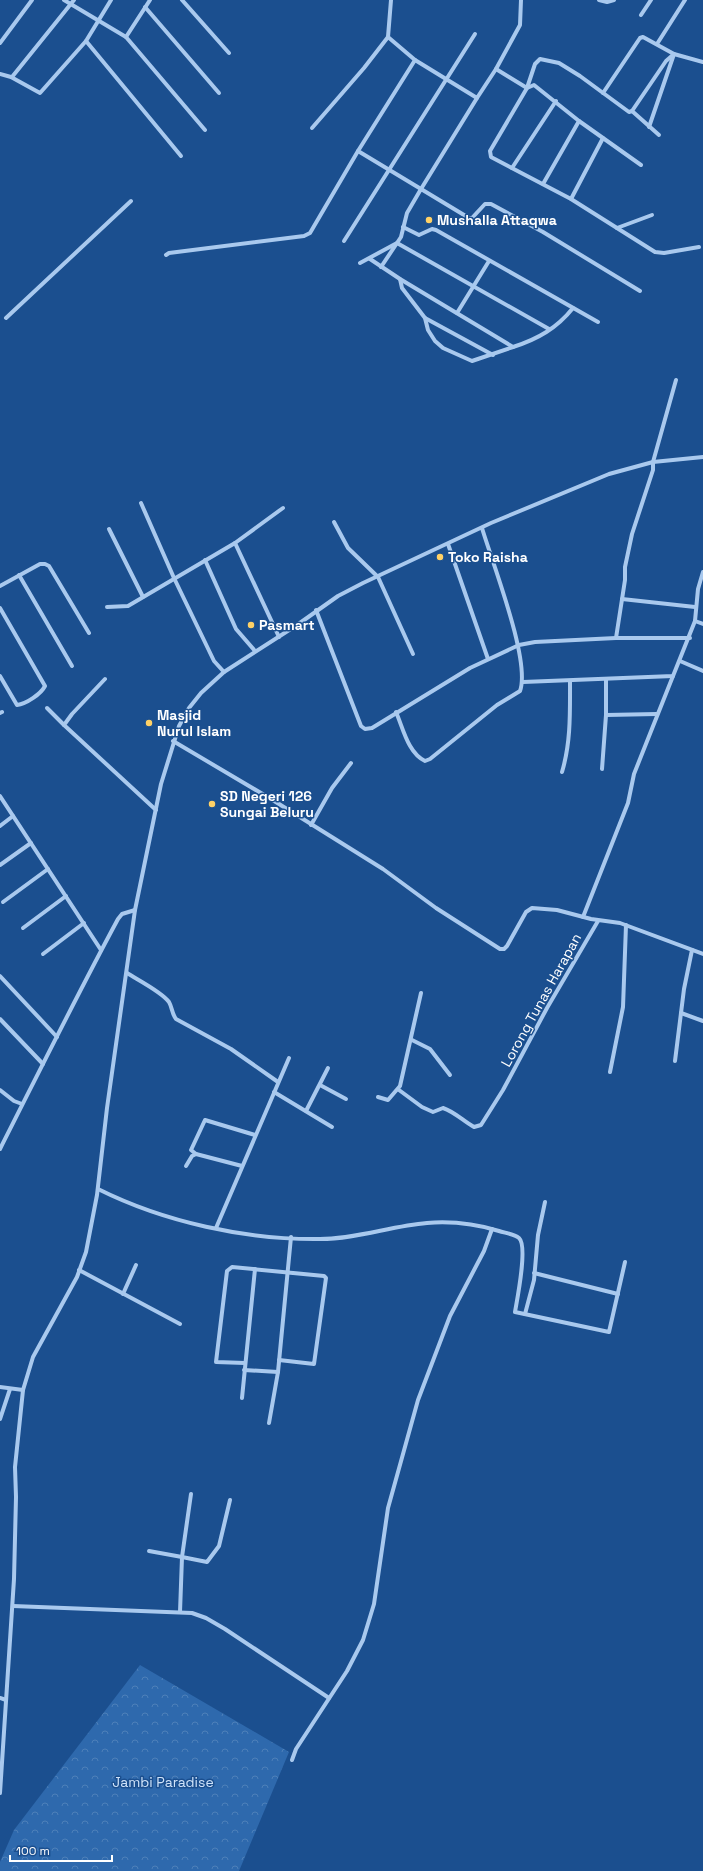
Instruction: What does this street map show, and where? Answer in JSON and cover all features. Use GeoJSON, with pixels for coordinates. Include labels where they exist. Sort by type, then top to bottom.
{"type":"FeatureCollection","features":[{"type":"Feature","properties":{"kind":"street"},"geometry":{"type":"LineString","coordinates":[[0,43],[32,0]]}},
{"type":"Feature","properties":{"kind":"street"},"geometry":{"type":"LineString","coordinates":[[64,0],[126,37],[205,130]]}},
{"type":"Feature","properties":{"kind":"street"},"geometry":{"type":"LineString","coordinates":[[12,77],[74,0]]}},
{"type":"Feature","properties":{"kind":"street"},"geometry":{"type":"LineString","coordinates":[[0,74],[12,77],[40,93],[86,41],[111,0]]}},
{"type":"Feature","properties":{"kind":"street"},"geometry":{"type":"LineString","coordinates":[[126,37],[150,0]]}},
{"type":"Feature","properties":{"kind":"street"},"geometry":{"type":"LineString","coordinates":[[182,0],[228,53]]}},
{"type":"Feature","properties":{"kind":"street"},"geometry":{"type":"LineString","coordinates":[[312,128],[364,68],[388,37],[391,0]]}},
{"type":"Feature","properties":{"kind":"street"},"geometry":{"type":"LineString","coordinates":[[381,267],[397,242],[407,213],[477,98],[488,83],[520,25],[521,0]]}},
{"type":"Feature","properties":{"kind":"street"},"geometry":{"type":"LineString","coordinates":[[599,0],[607,2],[614,0]]}},
{"type":"Feature","properties":{"kind":"street"},"geometry":{"type":"LineString","coordinates":[[641,15],[651,0]]}},
{"type":"Feature","properties":{"kind":"street"},"geometry":{"type":"LineString","coordinates":[[657,44],[685,0]]}},
{"type":"Feature","properties":{"kind":"street"},"geometry":{"type":"LineString","coordinates":[[145,7],[219,93]]}},
{"type":"Feature","properties":{"kind":"street"},"geometry":{"type":"LineString","coordinates":[[344,241],[475,34]]}},
{"type":"Feature","properties":{"kind":"street"},"geometry":{"type":"LineString","coordinates":[[388,37],[415,60],[477,98]]}},
{"type":"Feature","properties":{"kind":"street"},"geometry":{"type":"LineString","coordinates":[[603,93],[637,40],[643,37],[674,54],[703,62]]}},
{"type":"Feature","properties":{"kind":"street"},"geometry":{"type":"LineString","coordinates":[[86,41],[181,156]]}},
{"type":"Feature","properties":{"kind":"street"},"geometry":{"type":"LineString","coordinates":[[632,111],[666,61],[674,54]]}},
{"type":"Feature","properties":{"kind":"street"},"geometry":{"type":"LineString","coordinates":[[649,127],[674,54]]}},
{"type":"Feature","properties":{"kind":"street"},"geometry":{"type":"LineString","coordinates":[[659,135],[632,111],[626,111],[580,76],[559,63],[546,59],[540,59],[535,64],[527,88],[490,151],[492,157],[571,199],[655,252],[698,247]]}},
{"type":"Feature","properties":{"kind":"street"},"geometry":{"type":"LineString","coordinates":[[166,255],[169,253],[304,236],[310,233],[358,151],[415,60]]}},
{"type":"Feature","properties":{"kind":"street"},"geometry":{"type":"LineString","coordinates":[[496,69],[527,88]]}},
{"type":"Feature","properties":{"kind":"street"},"geometry":{"type":"LineString","coordinates":[[527,88],[534,85],[579,121],[641,166]]}},
{"type":"Feature","properties":{"kind":"street"},"geometry":{"type":"LineString","coordinates":[[512,168],[556,102]]}},
{"type":"Feature","properties":{"kind":"street"},"geometry":{"type":"LineString","coordinates":[[543,184],[579,121]]}},
{"type":"Feature","properties":{"kind":"street"},"geometry":{"type":"LineString","coordinates":[[571,199],[603,138]]}},
{"type":"Feature","properties":{"kind":"street"},"geometry":{"type":"LineString","coordinates":[[358,151],[469,218],[472,218],[485,204],[491,204],[543,232],[640,290]]}},
{"type":"Feature","properties":{"kind":"street"},"geometry":{"type":"LineString","coordinates":[[6,318],[131,201]]}},
{"type":"Feature","properties":{"kind":"street"},"geometry":{"type":"LineString","coordinates":[[617,228],[652,215]]}},
{"type":"Feature","properties":{"kind":"street"},"geometry":{"type":"LineString","coordinates":[[403,227],[419,235],[432,229],[436,230],[598,322]]}},
{"type":"Feature","properties":{"kind":"street"},"geometry":{"type":"LineString","coordinates":[[360,263],[370,259],[397,242]]}},
{"type":"Feature","properties":{"kind":"street"},"geometry":{"type":"LineString","coordinates":[[397,242],[549,329]]}},
{"type":"Feature","properties":{"kind":"street"},"geometry":{"type":"LineString","coordinates":[[370,259],[400,279],[513,347]]}},
{"type":"Feature","properties":{"kind":"street"},"geometry":{"type":"LineString","coordinates":[[457,313],[489,261]]}},
{"type":"Feature","properties":{"kind":"street"},"geometry":{"type":"LineString","coordinates":[[400,279],[402,288],[425,318],[428,330],[435,341],[443,348],[472,361],[493,355],[540,337],[549,329],[557,326],[573,308]]}},
{"type":"Feature","properties":{"kind":"street"},"geometry":{"type":"LineString","coordinates":[[425,318],[493,355]]}},
{"type":"Feature","properties":{"kind":"street"},"geometry":{"type":"LineString","coordinates":[[616,638],[629,547],[653,470],[653,462],[676,380]]}},
{"type":"Feature","properties":{"kind":"street"},"geometry":{"type":"LineString","coordinates":[[0,1793],[13,1606],[16,1497],[15,1467],[24,1390],[33,1357],[79,1270],[86,1252],[98,1189],[135,910],[156,810],[173,742],[189,708],[200,693],[224,672],[279,637],[338,596],[482,528],[609,474],[653,462],[703,457]]}},
{"type":"Feature","properties":{"kind":"street"},"geometry":{"type":"LineString","coordinates":[[141,503],[174,578],[214,661],[224,672]]}},
{"type":"Feature","properties":{"kind":"street"},"geometry":{"type":"LineString","coordinates":[[107,607],[114,605],[122,607],[143,597],[235,543],[282,508]]}},
{"type":"Feature","properties":{"kind":"street"},"geometry":{"type":"LineString","coordinates":[[334,522],[348,548],[378,577],[413,654]]}},
{"type":"Feature","properties":{"kind":"street"},"geometry":{"type":"LineString","coordinates":[[396,712],[412,751],[425,761],[430,759],[496,705],[518,693],[523,682],[518,645],[482,528]]}},
{"type":"Feature","properties":{"kind":"street"},"geometry":{"type":"LineString","coordinates":[[109,529],[143,597]]}},
{"type":"Feature","properties":{"kind":"street"},"geometry":{"type":"LineString","coordinates":[[235,543],[279,637]]}},
{"type":"Feature","properties":{"kind":"street"},"geometry":{"type":"LineString","coordinates":[[448,544],[488,659]]}},
{"type":"Feature","properties":{"kind":"street"},"geometry":{"type":"LineString","coordinates":[[204,560],[236,629],[255,651]]}},
{"type":"Feature","properties":{"kind":"street"},"geometry":{"type":"LineString","coordinates":[[0,586],[40,564],[50,566],[88,634]]}},
{"type":"Feature","properties":{"kind":"street"},"geometry":{"type":"LineString","coordinates":[[583,917],[628,804],[634,774],[657,714],[690,638],[695,621],[695,606],[698,589],[703,572]]}},
{"type":"Feature","properties":{"kind":"street"},"geometry":{"type":"LineString","coordinates":[[19,576],[72,666]]}},
{"type":"Feature","properties":{"kind":"street"},"geometry":{"type":"LineString","coordinates":[[698,589],[703,590]]}},
{"type":"Feature","properties":{"kind":"street"},"geometry":{"type":"LineString","coordinates":[[622,599],[695,606]]}},
{"type":"Feature","properties":{"kind":"street"},"geometry":{"type":"LineString","coordinates":[[0,608],[45,686],[22,705],[17,705],[0,676]]}},
{"type":"Feature","properties":{"kind":"street"},"geometry":{"type":"LineString","coordinates":[[316,610],[361,726],[365,729],[372,728],[396,712],[488,659],[518,645],[535,642],[616,638],[690,638]]}},
{"type":"Feature","properties":{"kind":"street"},"geometry":{"type":"LineString","coordinates":[[695,621],[703,624]]}},
{"type":"Feature","properties":{"kind":"street"},"geometry":{"type":"LineString","coordinates":[[680,661],[703,671]]}},
{"type":"Feature","properties":{"kind":"street"},"geometry":{"type":"LineString","coordinates":[[523,682],[673,676]]}},
{"type":"Feature","properties":{"kind":"street"},"geometry":{"type":"LineString","coordinates":[[64,726],[72,714],[105,679]]}},
{"type":"Feature","properties":{"kind":"street"},"geometry":{"type":"LineString","coordinates":[[602,770],[606,715],[606,679]]}},
{"type":"Feature","properties":{"kind":"street"},"geometry":{"type":"LineString","coordinates":[[562,772],[567,754],[570,724],[570,681]]}},
{"type":"Feature","properties":{"kind":"street"},"geometry":{"type":"LineString","coordinates":[[46,708],[156,810]]}},
{"type":"Feature","properties":{"kind":"street"},"geometry":{"type":"LineString","coordinates":[[606,715],[657,714]]}},
{"type":"Feature","properties":{"kind":"street"},"geometry":{"type":"LineString","coordinates":[[173,742],[271,799],[383,869],[436,908],[500,949],[504,949],[507,946],[526,912],[532,908],[556,910],[598,920],[614,921],[703,954]]}},
{"type":"Feature","properties":{"kind":"street"},"geometry":{"type":"LineString","coordinates":[[311,825],[332,788],[351,763]]}},
{"type":"Feature","properties":{"kind":"street"},"geometry":{"type":"LineString","coordinates":[[0,796],[101,950]]}},
{"type":"Feature","properties":{"kind":"street"},"geometry":{"type":"LineString","coordinates":[[0,826],[13,816]]}},
{"type":"Feature","properties":{"kind":"street"},"geometry":{"type":"LineString","coordinates":[[0,865],[31,843]]}},
{"type":"Feature","properties":{"kind":"street"},"geometry":{"type":"LineString","coordinates":[[3,902],[48,869]]}},
{"type":"Feature","properties":{"kind":"street"},"geometry":{"type":"LineString","coordinates":[[23,928],[66,896]]}},
{"type":"Feature","properties":{"kind":"street"},"geometry":{"type":"LineString","coordinates":[[0,1149],[101,950],[122,914],[135,910]]}},
{"type":"Feature","properties":{"kind":"street","name":"Lorong Tunas Harapan"},"geometry":{"type":"LineString","coordinates":[[399,1090],[422,1107],[433,1112],[443,1108],[453,1112],[463,1121],[474,1127],[481,1125],[503,1090],[547,1008],[598,920]]}},
{"type":"Feature","properties":{"kind":"street"},"geometry":{"type":"LineString","coordinates":[[43,954],[84,923]]}},
{"type":"Feature","properties":{"kind":"street"},"geometry":{"type":"LineString","coordinates":[[610,1072],[623,1007],[626,925]]}},
{"type":"Feature","properties":{"kind":"street"},"geometry":{"type":"LineString","coordinates":[[675,1061],[681,1012],[692,950]]}},
{"type":"Feature","properties":{"kind":"street"},"geometry":{"type":"LineString","coordinates":[[127,973],[163,997],[169,1003],[176,1019],[231,1049],[278,1082]]}},
{"type":"Feature","properties":{"kind":"street"},"geometry":{"type":"LineString","coordinates":[[0,976],[58,1037]]}},
{"type":"Feature","properties":{"kind":"street"},"geometry":{"type":"LineString","coordinates":[[378,1097],[388,1100],[399,1090],[412,1040],[421,993]]}},
{"type":"Feature","properties":{"kind":"street"},"geometry":{"type":"LineString","coordinates":[[681,1012],[703,1021]]}},
{"type":"Feature","properties":{"kind":"street"},"geometry":{"type":"LineString","coordinates":[[0,1019],[43,1064]]}},
{"type":"Feature","properties":{"kind":"street"},"geometry":{"type":"LineString","coordinates":[[412,1040],[430,1049],[450,1076]]}},
{"type":"Feature","properties":{"kind":"street"},"geometry":{"type":"LineString","coordinates":[[216,1228],[289,1058]]}},
{"type":"Feature","properties":{"kind":"street"},"geometry":{"type":"LineString","coordinates":[[306,1111],[328,1068]]}},
{"type":"Feature","properties":{"kind":"street"},"geometry":{"type":"LineString","coordinates":[[320,1086],[346,1099]]}},
{"type":"Feature","properties":{"kind":"street"},"geometry":{"type":"LineString","coordinates":[[0,1090],[14,1101],[22,1104]]}},
{"type":"Feature","properties":{"kind":"street"},"geometry":{"type":"LineString","coordinates":[[274,1092],[332,1126]]}},
{"type":"Feature","properties":{"kind":"street"},"geometry":{"type":"LineString","coordinates":[[242,1166],[196,1154],[191,1150],[205,1120],[255,1136]]}},
{"type":"Feature","properties":{"kind":"street"},"geometry":{"type":"LineString","coordinates":[[186,1166],[192,1156],[196,1154]]}},
{"type":"Feature","properties":{"kind":"street"},"geometry":{"type":"LineString","coordinates":[[98,1189],[124,1201],[180,1220],[247,1235],[320,1239],[371,1233],[426,1223],[455,1222],[492,1229],[518,1237],[521,1240],[522,1270],[515,1312],[608,1332],[625,1262]]}},
{"type":"Feature","properties":{"kind":"street"},"geometry":{"type":"LineString","coordinates":[[525,1314],[534,1273],[538,1235],[545,1202]]}},
{"type":"Feature","properties":{"kind":"street"},"geometry":{"type":"LineString","coordinates":[[292,1760],[296,1749],[329,1698],[363,1640],[374,1604],[388,1508],[418,1400],[450,1316],[484,1251],[492,1229]]}},
{"type":"Feature","properties":{"kind":"street"},"geometry":{"type":"LineString","coordinates":[[269,1424],[278,1372],[291,1237]]}},
{"type":"Feature","properties":{"kind":"street"},"geometry":{"type":"LineString","coordinates":[[123,1294],[136,1265]]}},
{"type":"Feature","properties":{"kind":"street"},"geometry":{"type":"LineString","coordinates":[[245,1363],[216,1362],[227,1271],[232,1267],[287,1271],[324,1276],[326,1278],[314,1364],[279,1360]]}},
{"type":"Feature","properties":{"kind":"street"},"geometry":{"type":"LineString","coordinates":[[242,1398],[255,1269]]}},
{"type":"Feature","properties":{"kind":"street"},"geometry":{"type":"LineString","coordinates":[[79,1270],[180,1324]]}},
{"type":"Feature","properties":{"kind":"street"},"geometry":{"type":"LineString","coordinates":[[534,1273],[618,1294]]}},
{"type":"Feature","properties":{"kind":"street"},"geometry":{"type":"LineString","coordinates":[[244,1370],[278,1372]]}},
{"type":"Feature","properties":{"kind":"street"},"geometry":{"type":"LineString","coordinates":[[0,1387],[24,1390]]}},
{"type":"Feature","properties":{"kind":"street"},"geometry":{"type":"LineString","coordinates":[[0,1419],[10,1388]]}},
{"type":"Feature","properties":{"kind":"street"},"geometry":{"type":"LineString","coordinates":[[180,1612],[182,1557],[191,1494]]}},
{"type":"Feature","properties":{"kind":"street"},"geometry":{"type":"LineString","coordinates":[[148,1551],[207,1562],[219,1546],[230,1500]]}},
{"type":"Feature","properties":{"kind":"street"},"geometry":{"type":"LineString","coordinates":[[13,1606],[192,1613],[206,1618],[225,1629],[329,1698]]}},
{"type":"Feature","properties":{"kind":"street"},"geometry":{"type":"LineString","coordinates":[[0,1698],[6,1700]]}},
{"type":"Feature","properties":{"kind":"green space","name":"Jambi Paradise"},"geometry":{"type":"Polygon","coordinates":[[[140,1665],[289,1752],[239,1871],[0,1871],[0,1862],[14,1830],[140,1665]]]}},
{"type":"Feature","properties":{"kind":"place","name":"Mushalla Attaqwa"},"geometry":{"type":"Point","coordinates":[429,220]}},
{"type":"Feature","properties":{"kind":"place","name":"Toko Raisha"},"geometry":{"type":"Point","coordinates":[440,557]}},
{"type":"Feature","properties":{"kind":"place","name":"Pasmart"},"geometry":{"type":"Point","coordinates":[251,625]}},
{"type":"Feature","properties":{"kind":"place","name":"Masjid Nurul Islam"},"geometry":{"type":"Point","coordinates":[149,723]}},
{"type":"Feature","properties":{"kind":"place","name":"SD Negeri 126 Sungai Beluru"},"geometry":{"type":"Point","coordinates":[212,804]}}]}
